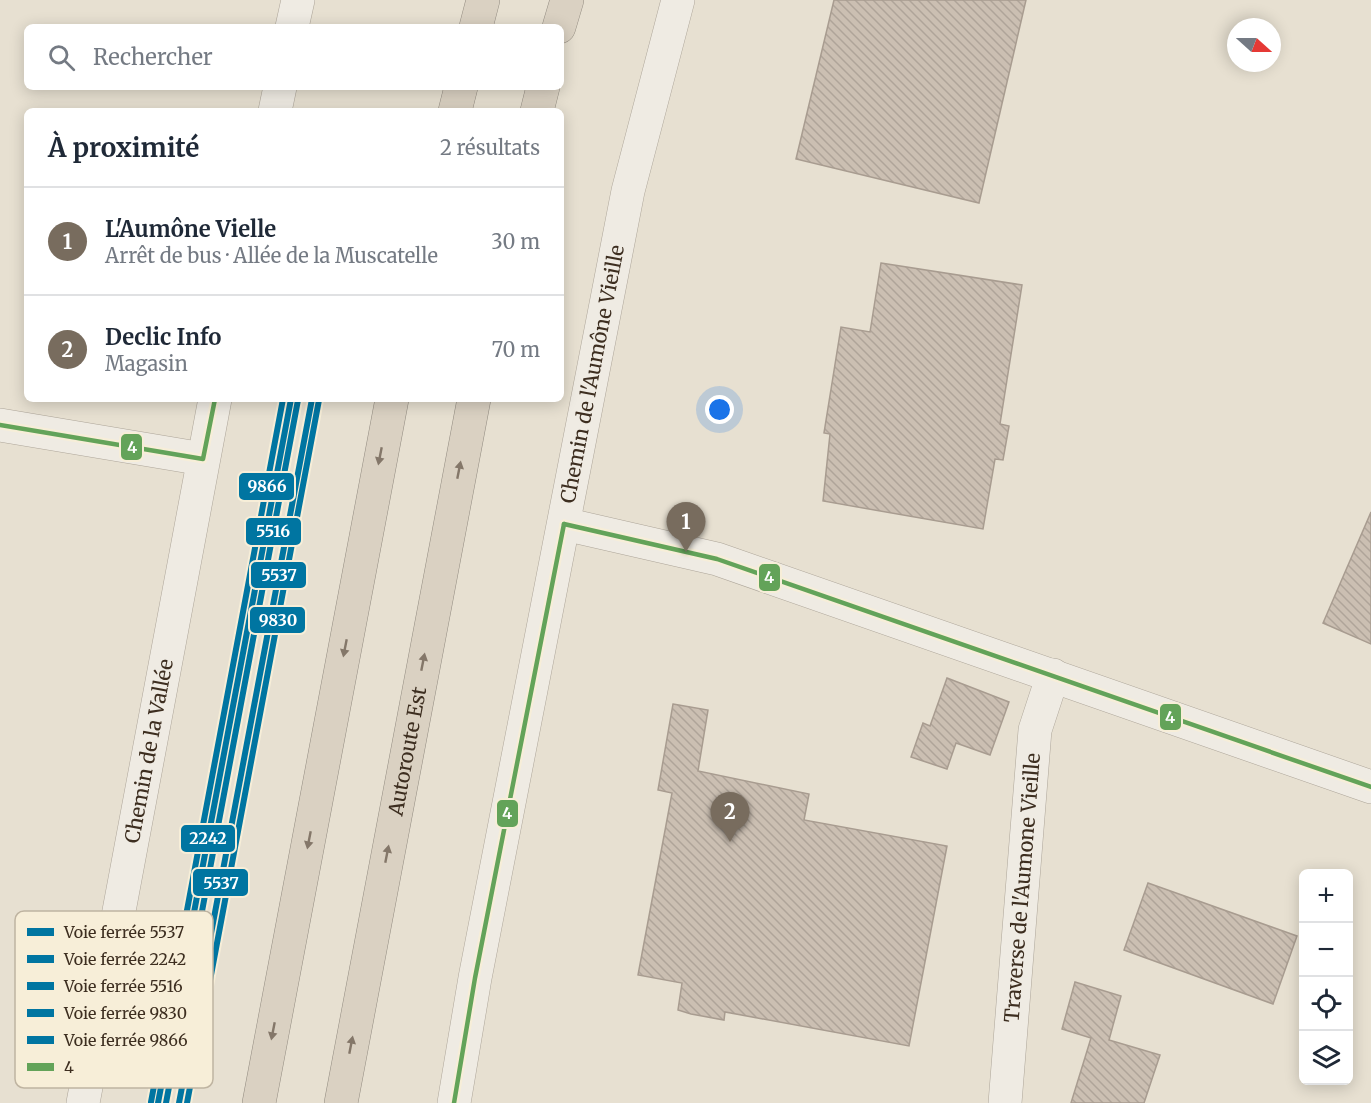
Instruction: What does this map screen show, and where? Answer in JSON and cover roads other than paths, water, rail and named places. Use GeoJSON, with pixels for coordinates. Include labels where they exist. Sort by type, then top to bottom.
{"type":"FeatureCollection","features":[{"type":"Feature","properties":{"kind":"highway"},"geometry":{"type":"LineString","coordinates":[[477,24],[483,0]]}},
{"type":"Feature","properties":{"kind":"highway"},"geometry":{"type":"LineString","coordinates":[[561,24],[567,0]]}},
{"type":"Feature","properties":{"kind":"highway"},"geometry":{"type":"LineString","coordinates":[[456,108],[460,90]]}},
{"type":"Feature","properties":{"kind":"highway"},"geometry":{"type":"LineString","coordinates":[[538,108],[542,90]]}},
{"type":"Feature","properties":{"kind":"highway"},"geometry":{"type":"LineString","coordinates":[[259,1103],[391,402]]}},
{"type":"Feature","properties":{"kind":"highway","name":"Autoroute Est"},"geometry":{"type":"LineString","coordinates":[[341,1103],[473,402]]}},
{"type":"Feature","properties":{"kind":"street"},"geometry":{"type":"LineString","coordinates":[[293,24],[297,0]]}},
{"type":"Feature","properties":{"kind":"street","name":"Chemin de l'Aumône Vieille"},"geometry":{"type":"LineString","coordinates":[[454,1103],[475,978],[628,190],[678,0]]}},
{"type":"Feature","properties":{"kind":"street"},"geometry":{"type":"LineString","coordinates":[[275,108],[278,90]]}},
{"type":"Feature","properties":{"kind":"street","name":"Chemin de la Vallée"},"geometry":{"type":"LineString","coordinates":[[118,911],[214,402]]}},
{"type":"Feature","properties":{"kind":"street"},"geometry":{"type":"LineString","coordinates":[[0,425],[203,459]]}},
{"type":"Feature","properties":{"kind":"street"},"geometry":{"type":"LineString","coordinates":[[564,524],[717,559],[1371,787]]}},
{"type":"Feature","properties":{"kind":"street","name":"Traverse de l'Aumone Vieille"},"geometry":{"type":"LineString","coordinates":[[1005,1103],[1035,730],[1053,675]]}},
{"type":"Feature","properties":{"kind":"street","name":"Chemin de la Vallée"},"geometry":{"type":"LineString","coordinates":[[82,1103],[85,1088]]}},
{"type":"Feature","properties":{"kind":"rail line","name":"9866"},"geometry":{"type":"LineString","coordinates":[[187,911],[282,402]]}},
{"type":"Feature","properties":{"kind":"rail line","name":"2242"},"geometry":{"type":"LineString","coordinates":[[194,911],[290,402]]}},
{"type":"Feature","properties":{"kind":"rail line","name":"5516"},"geometry":{"type":"LineString","coordinates":[[202,911],[298,402]]}},
{"type":"Feature","properties":{"kind":"rail line","name":"5537"},"geometry":{"type":"LineString","coordinates":[[213,923],[311,402]]}},
{"type":"Feature","properties":{"kind":"rail line","name":"9830"},"geometry":{"type":"LineString","coordinates":[[213,965],[319,402]]}},
{"type":"Feature","properties":{"kind":"rail line","name":"9866"},"geometry":{"type":"LineString","coordinates":[[151,1102],[154,1088]]}},
{"type":"Feature","properties":{"kind":"rail line","name":"2242"},"geometry":{"type":"LineString","coordinates":[[158,1103],[161,1088]]}},
{"type":"Feature","properties":{"kind":"rail line","name":"5516"},"geometry":{"type":"LineString","coordinates":[[166,1103],[169,1088]]}},
{"type":"Feature","properties":{"kind":"rail line","name":"5537"},"geometry":{"type":"LineString","coordinates":[[179,1103],[182,1088]]}},
{"type":"Feature","properties":{"kind":"rail line","name":"9830"},"geometry":{"type":"LineString","coordinates":[[187,1103],[190,1088]]}},
{"type":"Feature","properties":{"kind":"place","name":"L'Aumône Vielle"},"geometry":{"type":"Point","coordinates":[686,552]}},
{"type":"Feature","properties":{"kind":"place","name":"Declic Info"},"geometry":{"type":"Point","coordinates":[730,842]}}]}
